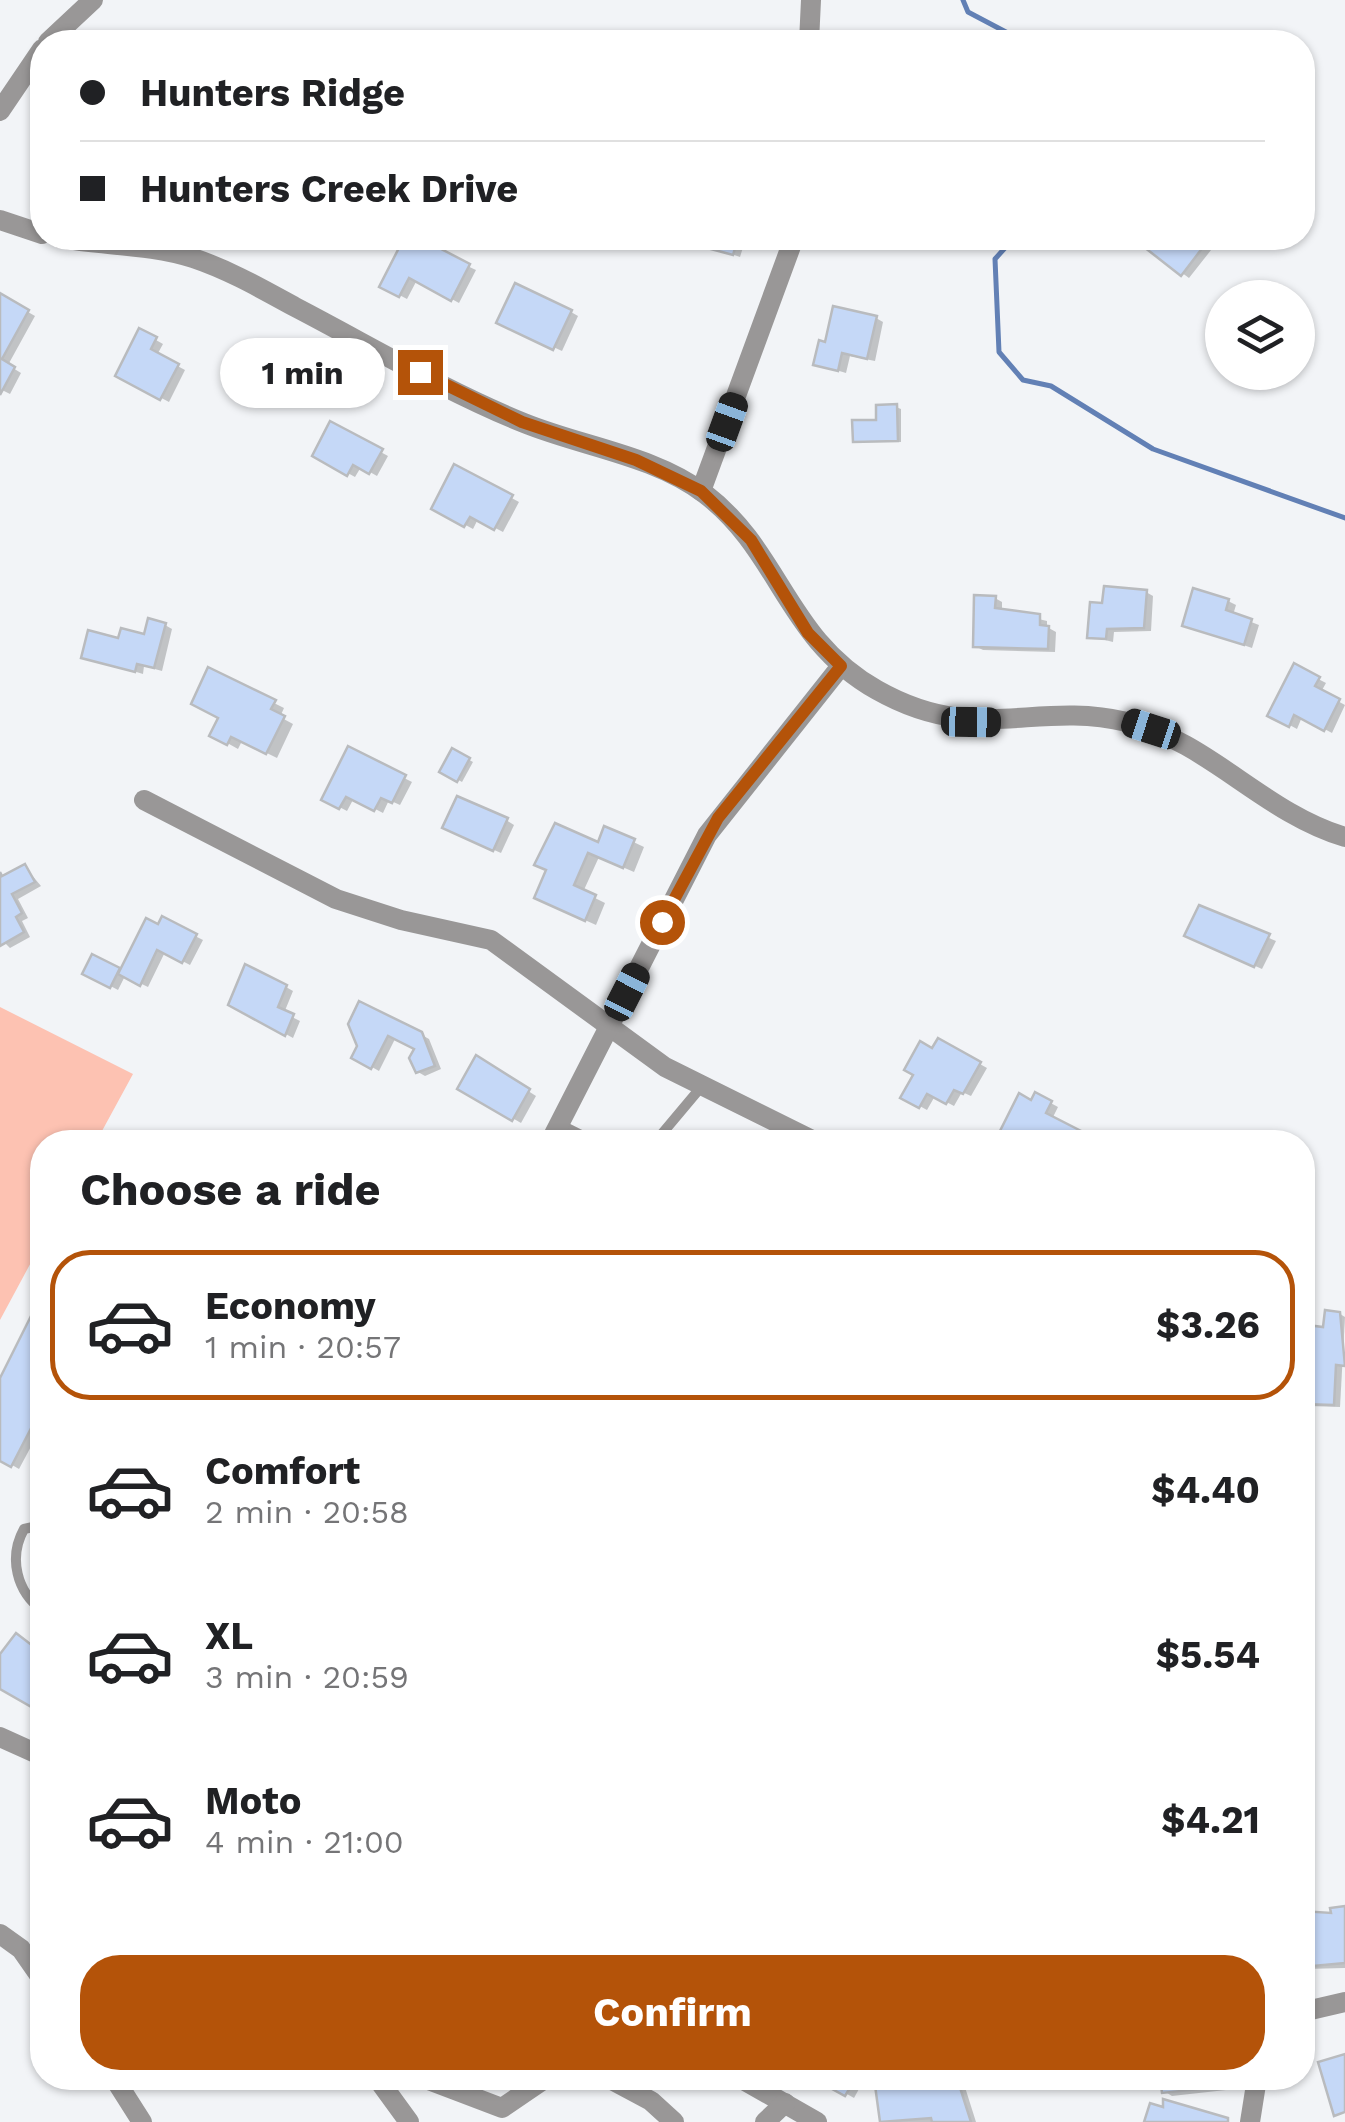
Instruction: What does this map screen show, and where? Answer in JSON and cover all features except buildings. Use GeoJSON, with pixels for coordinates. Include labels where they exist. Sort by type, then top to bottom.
{"type":"FeatureCollection","features":[{"type":"Feature","properties":{"kind":"street"},"geometry":{"type":"LineString","coordinates":[[61,30],[93,0]]}},
{"type":"Feature","properties":{"kind":"street"},"geometry":{"type":"LineString","coordinates":[[810,30],[811,0]]}},
{"type":"Feature","properties":{"kind":"street"},"geometry":{"type":"LineString","coordinates":[[0,111],[30,66]]}},
{"type":"Feature","properties":{"kind":"street"},"geometry":{"type":"LineString","coordinates":[[0,220],[30,230]]}},
{"type":"Feature","properties":{"kind":"street"},"geometry":{"type":"LineString","coordinates":[[162,250],[218,267],[489,408],[560,437],[660,469],[701,491],[751,540],[808,633],[841,666],[882,693],[940,716],[997,722],[1084,716],[1151,729],[1194,750],[1280,811],[1345,837]]}},
{"type":"Feature","properties":{"kind":"street"},"geometry":{"type":"LineString","coordinates":[[701,491],[790,250]]}},
{"type":"Feature","properties":{"kind":"street"},"geometry":{"type":"LineString","coordinates":[[556,1130],[718,818],[841,666]]}},
{"type":"Feature","properties":{"kind":"street"},"geometry":{"type":"LineString","coordinates":[[144,800],[348,904],[491,940],[665,1066],[792,1130]]}},
{"type":"Feature","properties":{"kind":"street"},"geometry":{"type":"LineString","coordinates":[[0,1737],[30,1751]]}},
{"type":"Feature","properties":{"kind":"street"},"geometry":{"type":"LineString","coordinates":[[0,1934],[21,1948],[30,1961]]}},
{"type":"Feature","properties":{"kind":"street"},"geometry":{"type":"LineString","coordinates":[[1315,2009],[1345,2002]]}},
{"type":"Feature","properties":{"kind":"street"},"geometry":{"type":"LineString","coordinates":[[122,2090],[142,2122]]}},
{"type":"Feature","properties":{"kind":"street"},"geometry":{"type":"LineString","coordinates":[[387,2090],[410,2122]]}},
{"type":"Feature","properties":{"kind":"street"},"geometry":{"type":"LineString","coordinates":[[455,2090],[502,2108],[528,2090]]}},
{"type":"Feature","properties":{"kind":"street"},"geometry":{"type":"LineString","coordinates":[[630,2090],[651,2101],[674,2122]]}},
{"type":"Feature","properties":{"kind":"street"},"geometry":{"type":"LineString","coordinates":[[762,2090],[817,2122]]}},
{"type":"Feature","properties":{"kind":"street"},"geometry":{"type":"LineString","coordinates":[[1250,2122],[1255,2090]]}},
{"type":"Feature","properties":{"kind":"street"},"geometry":{"type":"LineString","coordinates":[[765,2122],[786,2103]]}},
{"type":"Feature","properties":{"kind":"lane"},"geometry":{"type":"LineString","coordinates":[[665,1130],[703,1086]]}},
{"type":"Feature","properties":{"kind":"lane"},"geometry":{"type":"LineString","coordinates":[[30,1528],[24,1529],[16,1554],[20,1583],[30,1601]]}},
{"type":"Feature","properties":{"kind":"shaded area"},"geometry":{"type":"Polygon","coordinates":[[[0,1007],[133,1074],[103,1130],[30,1130],[30,1264],[0,1320],[0,1007]]]}},
{"type":"Feature","properties":{"kind":"waterway"},"geometry":{"type":"LineString","coordinates":[[963,0],[968,12],[1002,30]]}},
{"type":"Feature","properties":{"kind":"waterway"},"geometry":{"type":"LineString","coordinates":[[1003,250],[995,259],[999,352],[1023,380],[1051,386],[1153,449],[1345,518]]}},
{"type":"Feature","properties":{"kind":"route"},"geometry":{"type":"LineString","coordinates":[[420,372],[522,422],[660,469],[701,491],[751,540],[808,633],[841,666],[718,818],[662,922]]}}]}
